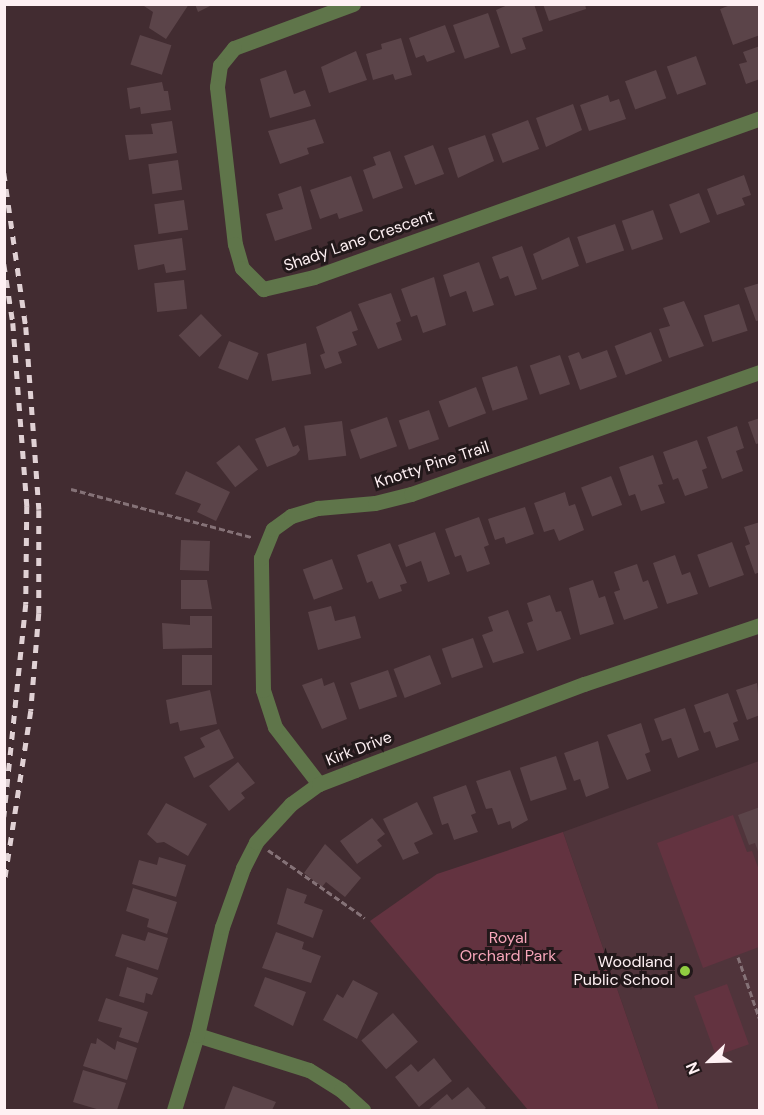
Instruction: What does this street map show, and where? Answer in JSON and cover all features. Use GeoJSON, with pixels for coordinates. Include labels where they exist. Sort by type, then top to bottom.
{"type":"FeatureCollection","features":[{"type":"Feature","properties":{"kind":"street","name":"Shady Lane Crescent"},"geometry":{"type":"LineString","coordinates":[[352,4],[234,48],[220,65],[217,87],[235,244],[242,268],[263,289],[314,277],[759,118]]}},
{"type":"Feature","properties":{"kind":"street","name":"Knotty Pine Trail"},"geometry":{"type":"LineString","coordinates":[[266,541],[273,529],[291,516],[411,494],[759,372]]}},
{"type":"Feature","properties":{"kind":"street"},"geometry":{"type":"LineString","coordinates":[[266,541],[261,558],[263,690],[275,727],[319,784]]}},
{"type":"Feature","properties":{"kind":"street","name":"Kirk Drive"},"geometry":{"type":"LineString","coordinates":[[174,1110],[197,1035],[222,927],[256,842],[274,820],[319,784],[584,684],[759,625]]}},
{"type":"Feature","properties":{"kind":"street"},"geometry":{"type":"LineString","coordinates":[[197,1035],[309,1070],[341,1090],[363,1110]]}},
{"type":"Feature","properties":{"kind":"path"},"geometry":{"type":"LineString","coordinates":[[71,489],[266,541]]}},
{"type":"Feature","properties":{"kind":"path"},"geometry":{"type":"LineString","coordinates":[[256,842],[366,918]]}},
{"type":"Feature","properties":{"kind":"path"},"geometry":{"type":"LineString","coordinates":[[738,957],[759,1020]]}},
{"type":"Feature","properties":{"kind":"shaded area","name":"Woodland Public School"},"geometry":{"type":"Polygon","coordinates":[[[759,761],[759,1110],[659,1110],[563,832],[759,761]]]}},
{"type":"Feature","properties":{"kind":"green space"},"geometry":{"type":"Polygon","coordinates":[[[733,815],[747,852],[752,851],[759,870],[759,947],[703,968],[657,843],[733,815]]]}},
{"type":"Feature","properties":{"kind":"green space","name":"Royal Orchard Park"},"geometry":{"type":"Polygon","coordinates":[[[563,832],[659,1110],[528,1110],[370,921],[437,874],[563,832]]]}},
{"type":"Feature","properties":{"kind":"green space"},"geometry":{"type":"Polygon","coordinates":[[[727,984],[749,1044],[716,1056],[694,996],[727,984]]]}},
{"type":"Feature","properties":{"kind":"building"},"geometry":{"type":"Polygon","coordinates":[[[141,4],[189,4],[166,39],[149,28],[153,12],[141,4]]]}},
{"type":"Feature","properties":{"kind":"building"},"geometry":{"type":"Polygon","coordinates":[[[195,4],[214,4],[198,12],[195,4]]]}},
{"type":"Feature","properties":{"kind":"building"},"geometry":{"type":"Polygon","coordinates":[[[510,4],[534,4],[543,31],[522,38],[526,49],[511,54],[496,10],[510,4]]]}},
{"type":"Feature","properties":{"kind":"building"},"geometry":{"type":"Polygon","coordinates":[[[543,4],[585,4],[586,9],[549,21],[543,4]]]}},
{"type":"Feature","properties":{"kind":"building"},"geometry":{"type":"Polygon","coordinates":[[[733,4],[760,4],[760,35],[733,45],[720,9],[733,4]]]}},
{"type":"Feature","properties":{"kind":"building"},"geometry":{"type":"Polygon","coordinates":[[[488,13],[500,47],[465,59],[453,25],[488,13]]]}},
{"type":"Feature","properties":{"kind":"building"},"geometry":{"type":"Polygon","coordinates":[[[445,25],[455,52],[427,62],[424,55],[416,58],[409,38],[445,25]]]}},
{"type":"Feature","properties":{"kind":"building"},"geometry":{"type":"Polygon","coordinates":[[[140,35],[171,45],[162,75],[130,64],[140,35]]]}},
{"type":"Feature","properties":{"kind":"building"},"geometry":{"type":"Polygon","coordinates":[[[401,38],[412,75],[395,80],[393,74],[373,80],[366,54],[382,49],[381,44],[401,38]]]}},
{"type":"Feature","properties":{"kind":"building"},"geometry":{"type":"Polygon","coordinates":[[[760,46],[760,79],[746,84],[739,64],[747,62],[743,52],[760,46]]]}},
{"type":"Feature","properties":{"kind":"building"},"geometry":{"type":"Polygon","coordinates":[[[356,51],[367,80],[329,93],[321,67],[356,51]]]}},
{"type":"Feature","properties":{"kind":"building"},"geometry":{"type":"Polygon","coordinates":[[[696,56],[706,84],[677,95],[667,67],[696,56]]]}},
{"type":"Feature","properties":{"kind":"building"},"geometry":{"type":"Polygon","coordinates":[[[286,70],[294,94],[305,90],[311,106],[270,118],[260,79],[286,70]]]}},
{"type":"Feature","properties":{"kind":"building"},"geometry":{"type":"Polygon","coordinates":[[[656,70],[666,98],[635,109],[625,81],[656,70]]]}},
{"type":"Feature","properties":{"kind":"building"},"geometry":{"type":"Polygon","coordinates":[[[162,82],[164,91],[168,91],[171,110],[141,114],[140,107],[130,109],[127,88],[162,82]]]}},
{"type":"Feature","properties":{"kind":"building"},"geometry":{"type":"Polygon","coordinates":[[[608,95],[610,102],[619,99],[626,119],[589,131],[580,105],[608,95]]]}},
{"type":"Feature","properties":{"kind":"building"},"geometry":{"type":"Polygon","coordinates":[[[573,104],[582,130],[546,147],[536,118],[573,104]]]}},
{"type":"Feature","properties":{"kind":"building"},"geometry":{"type":"Polygon","coordinates":[[[315,119],[324,143],[307,148],[309,154],[280,164],[268,131],[315,119]]]}},
{"type":"Feature","properties":{"kind":"building"},"geometry":{"type":"Polygon","coordinates":[[[528,120],[539,149],[503,163],[492,134],[528,120]]]}},
{"type":"Feature","properties":{"kind":"building"},"geometry":{"type":"Polygon","coordinates":[[[172,121],[177,153],[129,160],[125,135],[153,134],[151,124],[172,121]]]}},
{"type":"Feature","properties":{"kind":"building"},"geometry":{"type":"Polygon","coordinates":[[[485,135],[494,161],[458,178],[448,148],[485,135]]]}},
{"type":"Feature","properties":{"kind":"building"},"geometry":{"type":"Polygon","coordinates":[[[433,145],[444,174],[415,185],[404,156],[433,145]]]}},
{"type":"Feature","properties":{"kind":"building"},"geometry":{"type":"Polygon","coordinates":[[[390,151],[403,188],[373,199],[363,170],[376,165],[373,157],[390,151]]]}},
{"type":"Feature","properties":{"kind":"building"},"geometry":{"type":"Polygon","coordinates":[[[178,160],[182,190],[152,194],[148,164],[178,160]]]}},
{"type":"Feature","properties":{"kind":"building"},"geometry":{"type":"Polygon","coordinates":[[[744,175],[751,195],[742,198],[745,205],[717,215],[707,189],[744,175]]]}},
{"type":"Feature","properties":{"kind":"building"},"geometry":{"type":"Polygon","coordinates":[[[351,176],[363,211],[339,219],[337,213],[320,219],[310,190],[351,176]]]}},
{"type":"Feature","properties":{"kind":"building"},"geometry":{"type":"Polygon","coordinates":[[[301,186],[312,229],[275,241],[266,214],[283,209],[278,194],[301,186]]]}},
{"type":"Feature","properties":{"kind":"building"},"geometry":{"type":"Polygon","coordinates":[[[699,193],[710,222],[680,233],[669,204],[699,193]]]}},
{"type":"Feature","properties":{"kind":"building"},"geometry":{"type":"Polygon","coordinates":[[[184,200],[188,230],[158,234],[154,204],[184,200]]]}},
{"type":"Feature","properties":{"kind":"building"},"geometry":{"type":"Polygon","coordinates":[[[653,210],[663,239],[632,250],[622,221],[653,210]]]}},
{"type":"Feature","properties":{"kind":"building"},"geometry":{"type":"Polygon","coordinates":[[[615,224],[624,250],[586,263],[577,237],[615,224]]]}},
{"type":"Feature","properties":{"kind":"building"},"geometry":{"type":"Polygon","coordinates":[[[569,237],[579,266],[542,280],[533,254],[569,237]]]}},
{"type":"Feature","properties":{"kind":"building"},"geometry":{"type":"Polygon","coordinates":[[[182,238],[186,270],[166,273],[164,264],[138,270],[134,245],[182,238]]]}},
{"type":"Feature","properties":{"kind":"building"},"geometry":{"type":"Polygon","coordinates":[[[522,246],[537,289],[515,296],[508,276],[500,279],[492,257],[522,246]]]}},
{"type":"Feature","properties":{"kind":"building"},"geometry":{"type":"Polygon","coordinates":[[[479,262],[494,305],[473,312],[466,291],[450,297],[443,275],[479,262]]]}},
{"type":"Feature","properties":{"kind":"building"},"geometry":{"type":"Polygon","coordinates":[[[434,277],[446,325],[423,333],[417,315],[411,317],[401,289],[434,277]]]}},
{"type":"Feature","properties":{"kind":"building"},"geometry":{"type":"Polygon","coordinates":[[[184,280],[187,309],[157,312],[154,283],[184,280]]]}},
{"type":"Feature","properties":{"kind":"building"},"geometry":{"type":"Polygon","coordinates":[[[760,283],[760,320],[756,321],[744,288],[760,283]]]}},
{"type":"Feature","properties":{"kind":"building"},"geometry":{"type":"Polygon","coordinates":[[[391,293],[401,321],[396,323],[402,340],[378,349],[358,304],[391,293]]]}},
{"type":"Feature","properties":{"kind":"building"},"geometry":{"type":"Polygon","coordinates":[[[684,301],[704,346],[669,358],[659,329],[670,326],[663,308],[684,301]]]}},
{"type":"Feature","properties":{"kind":"building"},"geometry":{"type":"Polygon","coordinates":[[[739,304],[748,331],[712,342],[704,315],[739,304]]]}},
{"type":"Feature","properties":{"kind":"building"},"geometry":{"type":"Polygon","coordinates":[[[351,311],[358,330],[352,332],[357,345],[338,352],[342,363],[325,369],[320,355],[325,353],[316,327],[351,311]]]}},
{"type":"Feature","properties":{"kind":"building"},"geometry":{"type":"Polygon","coordinates":[[[201,314],[222,336],[200,357],[179,336],[201,314]]]}},
{"type":"Feature","properties":{"kind":"building"},"geometry":{"type":"Polygon","coordinates":[[[651,332],[662,361],[626,375],[615,346],[651,332]]]}},
{"type":"Feature","properties":{"kind":"building"},"geometry":{"type":"Polygon","coordinates":[[[229,341],[259,353],[248,380],[218,368],[229,341]]]}},
{"type":"Feature","properties":{"kind":"building"},"geometry":{"type":"Polygon","coordinates":[[[306,343],[311,374],[272,381],[267,354],[306,343]]]}},
{"type":"Feature","properties":{"kind":"building"},"geometry":{"type":"Polygon","coordinates":[[[607,350],[617,377],[580,390],[568,356],[579,352],[582,359],[607,350]]]}},
{"type":"Feature","properties":{"kind":"building"},"geometry":{"type":"Polygon","coordinates":[[[560,355],[570,384],[540,395],[530,365],[560,355]]]}},
{"type":"Feature","properties":{"kind":"building"},"geometry":{"type":"Polygon","coordinates":[[[517,366],[528,399],[493,411],[482,377],[517,366]]]}},
{"type":"Feature","properties":{"kind":"building"},"geometry":{"type":"Polygon","coordinates":[[[476,387],[486,413],[449,427],[439,401],[476,387]]]}},
{"type":"Feature","properties":{"kind":"building"},"geometry":{"type":"Polygon","coordinates":[[[429,410],[439,439],[409,450],[399,420],[429,410]]]}},
{"type":"Feature","properties":{"kind":"building"},"geometry":{"type":"Polygon","coordinates":[[[387,417],[397,446],[360,459],[350,430],[387,417]]]}},
{"type":"Feature","properties":{"kind":"building"},"geometry":{"type":"Polygon","coordinates":[[[760,418],[760,443],[756,444],[748,422],[760,418]]]}},
{"type":"Feature","properties":{"kind":"building"},"geometry":{"type":"Polygon","coordinates":[[[342,421],[346,456],[309,460],[304,426],[342,421]]]}},
{"type":"Feature","properties":{"kind":"building"},"geometry":{"type":"Polygon","coordinates":[[[737,426],[744,448],[736,451],[743,471],[722,479],[707,437],[737,426]]]}},
{"type":"Feature","properties":{"kind":"building"},"geometry":{"type":"Polygon","coordinates":[[[285,427],[293,447],[298,445],[300,450],[296,455],[267,467],[255,439],[285,427]]]}},
{"type":"Feature","properties":{"kind":"building"},"geometry":{"type":"Polygon","coordinates":[[[697,440],[707,468],[702,470],[708,488],[685,496],[678,478],[673,480],[663,452],[697,440]]]}},
{"type":"Feature","properties":{"kind":"building"},"geometry":{"type":"Polygon","coordinates":[[[239,445],[258,469],[235,487],[216,463],[239,445]]]}},
{"type":"Feature","properties":{"kind":"building"},"geometry":{"type":"Polygon","coordinates":[[[653,455],[663,484],[658,485],[665,503],[641,511],[635,494],[629,496],[619,467],[653,455]]]}},
{"type":"Feature","properties":{"kind":"building"},"geometry":{"type":"Polygon","coordinates":[[[186,471],[230,492],[216,521],[197,512],[201,504],[175,494],[186,471]]]}},
{"type":"Feature","properties":{"kind":"building"},"geometry":{"type":"Polygon","coordinates":[[[611,476],[622,505],[592,516],[581,487],[611,476]]]}},
{"type":"Feature","properties":{"kind":"building"},"geometry":{"type":"Polygon","coordinates":[[[565,492],[569,506],[575,504],[584,530],[559,541],[554,529],[544,532],[534,503],[565,492]]]}},
{"type":"Feature","properties":{"kind":"building"},"geometry":{"type":"Polygon","coordinates":[[[525,507],[534,534],[506,544],[504,537],[495,540],[488,519],[525,507]]]}},
{"type":"Feature","properties":{"kind":"building"},"geometry":{"type":"Polygon","coordinates":[[[479,517],[489,545],[484,547],[490,564],[467,572],[461,555],[455,557],[445,529],[479,517]]]}},
{"type":"Feature","properties":{"kind":"building"},"geometry":{"type":"Polygon","coordinates":[[[760,522],[760,572],[755,574],[745,546],[750,544],[744,527],[760,522]]]}},
{"type":"Feature","properties":{"kind":"building"},"geometry":{"type":"Polygon","coordinates":[[[435,532],[450,574],[428,582],[421,561],[406,567],[398,545],[435,532]]]}},
{"type":"Feature","properties":{"kind":"building"},"geometry":{"type":"Polygon","coordinates":[[[181,540],[210,541],[209,571],[180,570],[181,540]]]}},
{"type":"Feature","properties":{"kind":"building"},"geometry":{"type":"Polygon","coordinates":[[[732,542],[744,575],[709,588],[697,555],[732,542]]]}},
{"type":"Feature","properties":{"kind":"building"},"geometry":{"type":"Polygon","coordinates":[[[390,543],[407,583],[400,585],[402,591],[379,599],[372,581],[367,583],[357,555],[390,543]]]}},
{"type":"Feature","properties":{"kind":"building"},"geometry":{"type":"Polygon","coordinates":[[[675,555],[682,575],[690,572],[698,594],[667,604],[653,563],[675,555]]]}},
{"type":"Feature","properties":{"kind":"building"},"geometry":{"type":"Polygon","coordinates":[[[332,559],[343,589],[314,600],[303,570],[332,559]]]}},
{"type":"Feature","properties":{"kind":"building"},"geometry":{"type":"Polygon","coordinates":[[[637,564],[643,582],[648,580],[658,608],[624,620],[614,592],[620,590],[614,572],[637,564]]]}},
{"type":"Feature","properties":{"kind":"building"},"geometry":{"type":"Polygon","coordinates":[[[181,580],[207,580],[212,609],[181,609],[181,580]]]}},
{"type":"Feature","properties":{"kind":"building"},"geometry":{"type":"Polygon","coordinates":[[[593,580],[599,598],[605,596],[614,624],[580,635],[569,588],[593,580]]]}},
{"type":"Feature","properties":{"kind":"building"},"geometry":{"type":"Polygon","coordinates":[[[550,595],[556,612],[561,611],[571,639],[537,651],[527,623],[533,621],[527,603],[550,595]]]}},
{"type":"Feature","properties":{"kind":"building"},"geometry":{"type":"Polygon","coordinates":[[[331,606],[335,621],[355,616],[361,638],[318,650],[308,612],[331,606]]]}},
{"type":"Feature","properties":{"kind":"building"},"geometry":{"type":"Polygon","coordinates":[[[508,610],[524,653],[493,663],[482,635],[493,631],[488,617],[508,610]]]}},
{"type":"Feature","properties":{"kind":"building"},"geometry":{"type":"Polygon","coordinates":[[[190,616],[212,616],[212,648],[163,649],[162,623],[190,625],[190,616]]]}},
{"type":"Feature","properties":{"kind":"building"},"geometry":{"type":"Polygon","coordinates":[[[473,638],[483,667],[452,678],[442,649],[473,638]]]}},
{"type":"Feature","properties":{"kind":"building"},"geometry":{"type":"Polygon","coordinates":[[[182,655],[212,655],[212,685],[182,685],[182,655]]]}},
{"type":"Feature","properties":{"kind":"building"},"geometry":{"type":"Polygon","coordinates":[[[430,655],[441,684],[405,698],[394,669],[430,655]]]}},
{"type":"Feature","properties":{"kind":"building"},"geometry":{"type":"Polygon","coordinates":[[[388,670],[397,696],[359,709],[350,683],[388,670]]]}},
{"type":"Feature","properties":{"kind":"building"},"geometry":{"type":"Polygon","coordinates":[[[322,678],[324,686],[334,682],[347,719],[322,729],[302,685],[322,678]]]}},
{"type":"Feature","properties":{"kind":"building"},"geometry":{"type":"Polygon","coordinates":[[[757,683],[760,715],[747,720],[736,690],[757,683]]]}},
{"type":"Feature","properties":{"kind":"building"},"geometry":{"type":"Polygon","coordinates":[[[210,690],[217,724],[180,731],[178,722],[170,724],[166,700],[210,690]]]}},
{"type":"Feature","properties":{"kind":"building"},"geometry":{"type":"Polygon","coordinates":[[[728,693],[738,721],[733,723],[739,740],[716,748],[710,731],[704,733],[694,705],[728,693]]]}},
{"type":"Feature","properties":{"kind":"building"},"geometry":{"type":"Polygon","coordinates":[[[685,708],[699,750],[678,758],[671,738],[662,741],[654,719],[685,708]]]}},
{"type":"Feature","properties":{"kind":"building"},"geometry":{"type":"Polygon","coordinates":[[[641,723],[650,752],[645,754],[651,771],[627,780],[607,735],[641,723]]]}},
{"type":"Feature","properties":{"kind":"building"},"geometry":{"type":"Polygon","coordinates":[[[219,729],[234,758],[194,778],[184,757],[205,747],[200,738],[219,729]]]}},
{"type":"Feature","properties":{"kind":"building"},"geometry":{"type":"Polygon","coordinates":[[[598,741],[609,788],[586,797],[580,779],[574,781],[564,753],[598,741]]]}},
{"type":"Feature","properties":{"kind":"building"},"geometry":{"type":"Polygon","coordinates":[[[556,756],[567,789],[531,801],[520,768],[556,756]]]}},
{"type":"Feature","properties":{"kind":"building"},"geometry":{"type":"Polygon","coordinates":[[[238,762],[255,783],[241,793],[245,798],[229,811],[209,786],[238,762]]]}},
{"type":"Feature","properties":{"kind":"building"},"geometry":{"type":"Polygon","coordinates":[[[510,770],[528,820],[512,829],[510,821],[498,825],[492,808],[486,809],[476,781],[510,770]]]}},
{"type":"Feature","properties":{"kind":"building"},"geometry":{"type":"Polygon","coordinates":[[[466,785],[476,813],[471,815],[478,832],[454,840],[448,823],[442,825],[433,797],[466,785]]]}},
{"type":"Feature","properties":{"kind":"building"},"geometry":{"type":"Polygon","coordinates":[[[417,802],[433,834],[414,843],[419,853],[403,860],[383,819],[417,802]]]}},
{"type":"Feature","properties":{"kind":"building"},"geometry":{"type":"Polygon","coordinates":[[[166,803],[207,824],[188,856],[164,842],[157,843],[147,834],[166,803]]]}},
{"type":"Feature","properties":{"kind":"building"},"geometry":{"type":"Polygon","coordinates":[[[760,807],[759,854],[755,843],[749,845],[738,815],[760,807]]]}},
{"type":"Feature","properties":{"kind":"building"},"geometry":{"type":"Polygon","coordinates":[[[372,818],[385,834],[377,840],[382,846],[357,864],[340,841],[372,818]]]}},
{"type":"Feature","properties":{"kind":"building"},"geometry":{"type":"Polygon","coordinates":[[[325,844],[361,878],[345,897],[326,882],[322,887],[304,873],[325,844]]]}},
{"type":"Feature","properties":{"kind":"building"},"geometry":{"type":"Polygon","coordinates":[[[159,857],[186,865],[176,897],[132,884],[139,860],[157,865],[159,857]]]}},
{"type":"Feature","properties":{"kind":"building"},"geometry":{"type":"Polygon","coordinates":[[[133,888],[177,902],[167,934],[147,927],[149,919],[126,911],[133,888]]]}},
{"type":"Feature","properties":{"kind":"building"},"geometry":{"type":"Polygon","coordinates":[[[287,888],[307,895],[304,903],[323,910],[313,938],[277,924],[287,888]]]}},
{"type":"Feature","properties":{"kind":"building"},"geometry":{"type":"Polygon","coordinates":[[[148,932],[168,938],[158,970],[115,956],[122,934],[145,941],[148,932]]]}},
{"type":"Feature","properties":{"kind":"building"},"geometry":{"type":"Polygon","coordinates":[[[276,932],[304,942],[302,949],[321,956],[311,983],[262,968],[276,932]]]}},
{"type":"Feature","properties":{"kind":"building"},"geometry":{"type":"Polygon","coordinates":[[[127,967],[158,978],[152,995],[146,993],[144,1003],[119,996],[127,967]]]}},
{"type":"Feature","properties":{"kind":"building"},"geometry":{"type":"Polygon","coordinates":[[[265,977],[306,992],[293,1026],[254,1006],[265,977]]]}},
{"type":"Feature","properties":{"kind":"building"},"geometry":{"type":"Polygon","coordinates":[[[353,980],[378,993],[357,1039],[323,1020],[337,994],[343,998],[353,980]]]}},
{"type":"Feature","properties":{"kind":"building"},"geometry":{"type":"Polygon","coordinates":[[[106,998],[148,1012],[138,1043],[119,1037],[122,1028],[98,1021],[106,998]]]}},
{"type":"Feature","properties":{"kind":"building"},"geometry":{"type":"Polygon","coordinates":[[[393,1013],[418,1042],[386,1069],[361,1041],[393,1013]]]}},
{"type":"Feature","properties":{"kind":"building"},"geometry":{"type":"Polygon","coordinates":[[[97,1038],[115,1050],[117,1041],[137,1048],[127,1080],[83,1066],[91,1043],[96,1044],[97,1038]]]}},
{"type":"Feature","properties":{"kind":"building"},"geometry":{"type":"Polygon","coordinates":[[[434,1058],[452,1081],[419,1107],[395,1077],[411,1064],[418,1072],[434,1058]]]}},
{"type":"Feature","properties":{"kind":"building"},"geometry":{"type":"Polygon","coordinates":[[[83,1070],[126,1083],[117,1110],[100,1110],[73,1102],[83,1070]]]}},
{"type":"Feature","properties":{"kind":"building"},"geometry":{"type":"Polygon","coordinates":[[[233,1086],[276,1102],[272,1110],[224,1110],[233,1086]]]}},
{"type":"Feature","properties":{"kind":"building"},"geometry":{"type":"Polygon","coordinates":[[[468,1087],[486,1108],[483,1110],[428,1110],[447,1094],[452,1100],[468,1087]]]}},
{"type":"Feature","properties":{"kind":"railway"},"geometry":{"type":"LineString","coordinates":[[4,173],[26,327],[39,510],[39,613],[31,711],[4,885]]}},
{"type":"Feature","properties":{"kind":"railway"},"geometry":{"type":"LineString","coordinates":[[4,264],[13,323],[27,506],[26,604],[4,817]]}},
{"type":"Feature","properties":{"kind":"place","name":"Woodland Public School"},"geometry":{"type":"Point","coordinates":[685,971]}}]}
